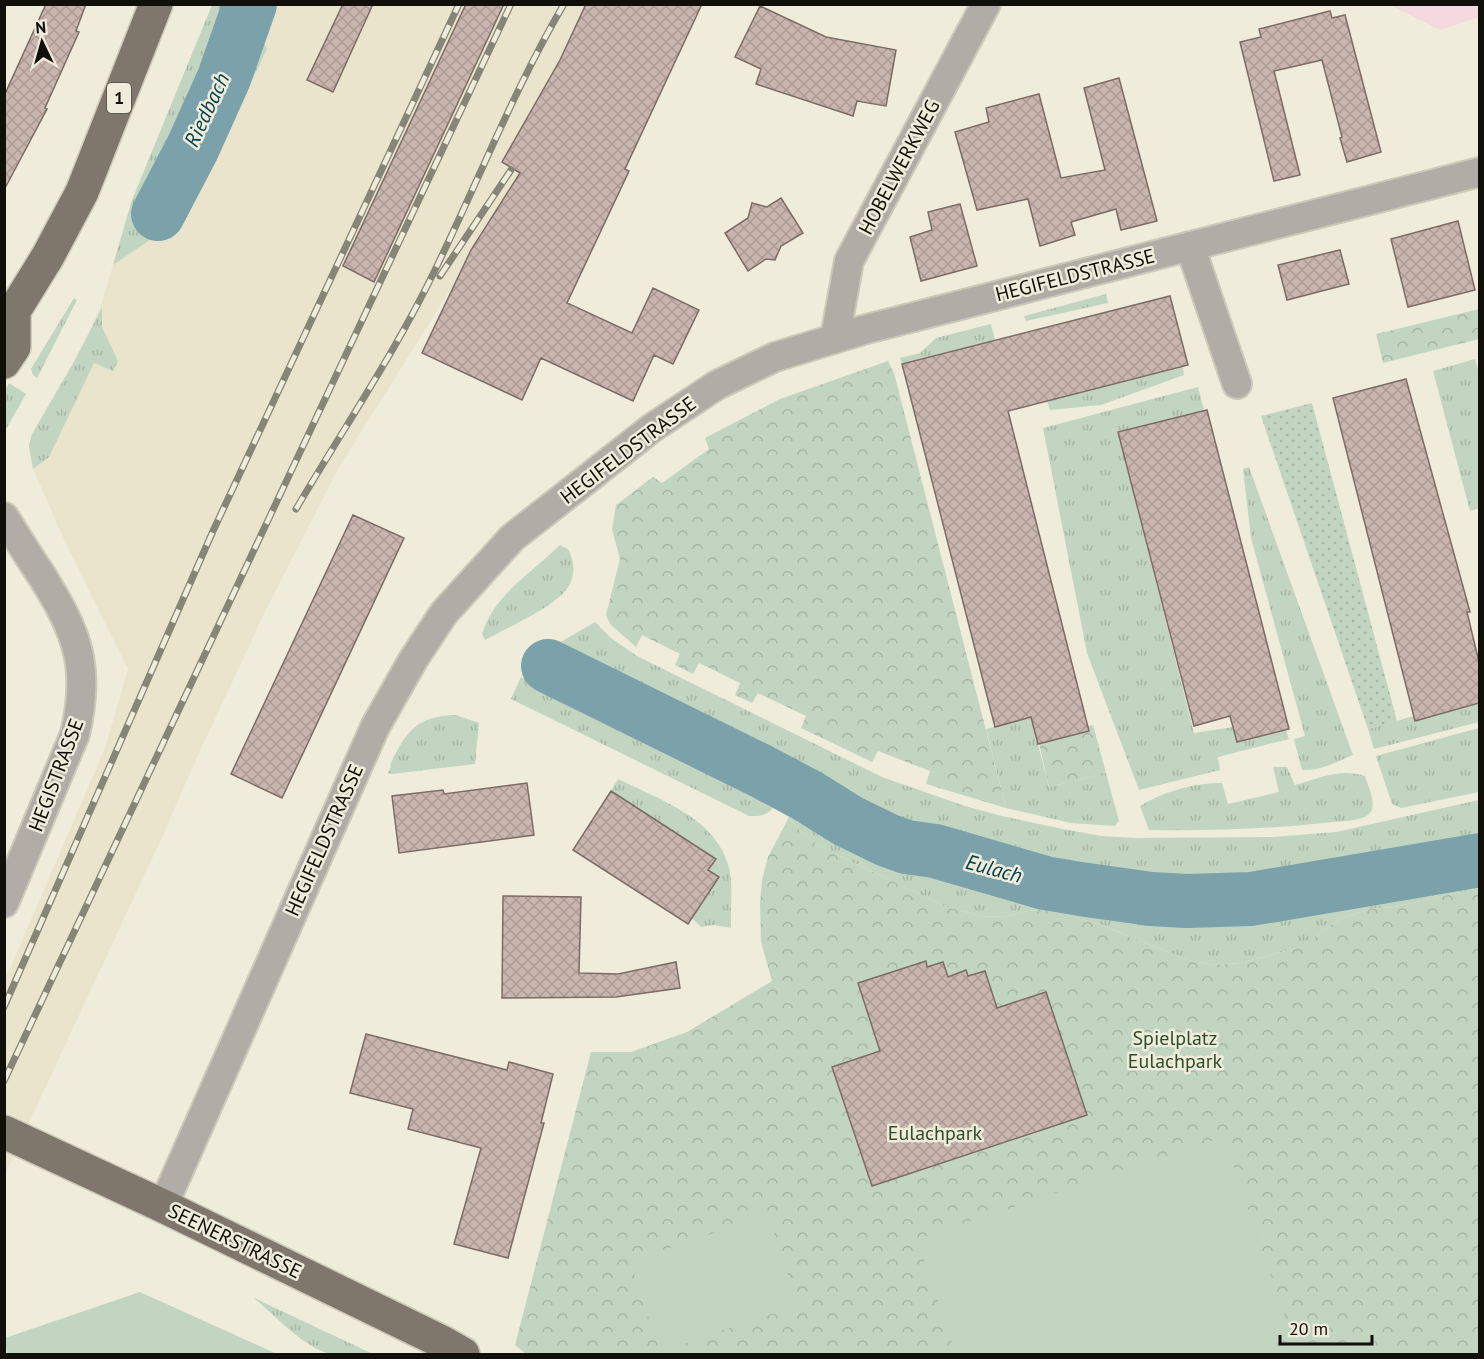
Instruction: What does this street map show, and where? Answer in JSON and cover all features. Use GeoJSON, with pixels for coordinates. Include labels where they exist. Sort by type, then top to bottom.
{"type":"FeatureCollection","features":[{"type":"Feature","properties":{"kind":"main road","name":"1"},"geometry":{"type":"LineString","coordinates":[[4,362],[14,347],[9,313],[48,256],[82,192],[156,4]]}},
{"type":"Feature","properties":{"kind":"main road","name":"SEENERSTRASSE"},"geometry":{"type":"LineString","coordinates":[[4,1132],[163,1206],[463,1354]]}},
{"type":"Feature","properties":{"kind":"street","name":"HOBELWERKWEG"},"geometry":{"type":"LineString","coordinates":[[835,338],[849,261],[986,4]]}},
{"type":"Feature","properties":{"kind":"street","name":"HEGIFELDSTRASSE"},"geometry":{"type":"LineString","coordinates":[[163,1206],[375,727],[412,660],[444,614],[512,538],[652,428],[717,385],[775,357],[835,338],[1479,172]]}},
{"type":"Feature","properties":{"kind":"street"},"geometry":{"type":"LineString","coordinates":[[1190,246],[1237,384]]}},
{"type":"Feature","properties":{"kind":"street","name":"HEGISTRASSE"},"geometry":{"type":"LineString","coordinates":[[4,517],[68,622],[80,664],[82,706],[75,734],[4,903]]}},
{"type":"Feature","properties":{"kind":"shaded area"},"geometry":{"type":"Polygon","coordinates":[[[269,5],[586,5],[560,60],[502,162],[520,173],[471,250],[457,279],[339,467],[263,616],[5,1174],[5,976],[105,748],[128,669],[65,542],[33,469],[29,446],[32,434],[91,331],[103,299],[132,201],[176,225],[216,145],[269,5]]]}},
{"type":"Feature","properties":{"kind":"shaded area"},"geometry":{"type":"Polygon","coordinates":[[[1390,5],[1479,5],[1479,17],[1440,30],[1390,5]]]}},
{"type":"Feature","properties":{"kind":"green space"},"geometry":{"type":"Polygon","coordinates":[[[212,5],[277,5],[262,38],[267,49],[181,226],[175,223],[113,265],[132,200],[212,5]]]}},
{"type":"Feature","properties":{"kind":"green space"},"geometry":{"type":"Polygon","coordinates":[[[1106,294],[1108,303],[1026,321],[1024,316],[1106,294]]]}},
{"type":"Feature","properties":{"kind":"green space"},"geometry":{"type":"Polygon","coordinates":[[[74,298],[77,300],[37,378],[31,369],[74,298]]]}},
{"type":"Feature","properties":{"kind":"green space"},"geometry":{"type":"Polygon","coordinates":[[[102,307],[102,327],[118,361],[113,371],[94,363],[49,457],[33,469],[29,446],[32,434],[74,362],[102,307]]]}},
{"type":"Feature","properties":{"kind":"green space"},"geometry":{"type":"Polygon","coordinates":[[[1479,309],[1479,339],[1383,363],[1376,334],[1479,309]]]}},
{"type":"Feature","properties":{"kind":"green space"},"geometry":{"type":"Polygon","coordinates":[[[991,324],[995,340],[902,364],[900,358],[920,353],[936,338],[991,324]]]}},
{"type":"Feature","properties":{"kind":"green space"},"geometry":{"type":"Polygon","coordinates":[[[1475,359],[1480,377],[1480,508],[1470,511],[1433,371],[1475,359]]]}},
{"type":"Feature","properties":{"kind":"green space"},"geometry":{"type":"Polygon","coordinates":[[[888,361],[894,373],[1006,808],[926,784],[930,771],[878,751],[872,762],[801,728],[806,716],[758,693],[752,703],[735,695],[740,683],[699,663],[693,674],[675,665],[680,654],[642,635],[636,647],[610,624],[606,615],[620,559],[612,529],[616,505],[653,477],[662,483],[709,449],[705,438],[780,399],[888,361]]]}},
{"type":"Feature","properties":{"kind":"green space"},"geometry":{"type":"Polygon","coordinates":[[[1183,367],[1184,375],[1101,405],[1050,410],[1047,401],[1183,367]]]}},
{"type":"Feature","properties":{"kind":"green space"},"geometry":{"type":"Polygon","coordinates":[[[9,383],[26,394],[5,431],[5,390],[9,383]]]}},
{"type":"Feature","properties":{"kind":"green space"},"geometry":{"type":"Polygon","coordinates":[[[1198,387],[1204,410],[1118,432],[1194,733],[1233,727],[1239,742],[1286,730],[1289,739],[1218,757],[1220,770],[1139,790],[1087,653],[1043,428],[1198,387]]]}},
{"type":"Feature","properties":{"kind":"green space"},"geometry":{"type":"Polygon","coordinates":[[[1312,403],[1397,721],[1368,729],[1261,416],[1312,403]]]}},
{"type":"Feature","properties":{"kind":"green space"},"geometry":{"type":"Polygon","coordinates":[[[1249,467],[1353,755],[1328,766],[1302,770],[1294,739],[1305,736],[1251,538],[1243,469],[1249,467]]]}},
{"type":"Feature","properties":{"kind":"green space"},"geometry":{"type":"Polygon","coordinates":[[[560,545],[568,549],[573,564],[572,580],[566,590],[540,611],[485,640],[482,634],[495,607],[515,585],[560,545]]]}},
{"type":"Feature","properties":{"kind":"green space"},"geometry":{"type":"Polygon","coordinates":[[[595,622],[611,638],[637,656],[882,777],[965,806],[1063,829],[1101,836],[1136,838],[1273,837],[1336,832],[1479,800],[1479,888],[1394,907],[1370,909],[1340,919],[1300,947],[1240,963],[1213,965],[1188,960],[1101,925],[1050,909],[1004,917],[981,916],[946,907],[821,847],[801,832],[789,817],[773,808],[762,815],[749,816],[511,699],[521,677],[539,685],[559,643],[595,622]]]}},
{"type":"Feature","properties":{"kind":"green space"},"geometry":{"type":"Polygon","coordinates":[[[1479,703],[1479,722],[1374,749],[1368,729],[1414,716],[1416,721],[1479,703]]]}},
{"type":"Feature","properties":{"kind":"green space"},"geometry":{"type":"Polygon","coordinates":[[[456,715],[479,723],[475,764],[388,773],[402,743],[414,728],[431,718],[456,715]]]}},
{"type":"Feature","properties":{"kind":"green space"},"geometry":{"type":"Polygon","coordinates":[[[1031,717],[1049,787],[1106,773],[1119,821],[1115,826],[1071,823],[1006,808],[986,729],[1031,717]]]}},
{"type":"Feature","properties":{"kind":"green space"},"geometry":{"type":"Polygon","coordinates":[[[1093,725],[1106,773],[1049,787],[1038,739],[1093,725]]]}},
{"type":"Feature","properties":{"kind":"green space"},"geometry":{"type":"Polygon","coordinates":[[[1479,728],[1479,792],[1401,808],[1392,804],[1376,756],[1479,728]]]}},
{"type":"Feature","properties":{"kind":"green space"},"geometry":{"type":"Polygon","coordinates":[[[1273,767],[1287,767],[1295,785],[1338,773],[1365,776],[1373,807],[1368,815],[1356,820],[1241,829],[1149,830],[1140,806],[1149,801],[1190,786],[1211,783],[1222,783],[1228,804],[1279,792],[1273,767]]]}},
{"type":"Feature","properties":{"kind":"green space"},"geometry":{"type":"Polygon","coordinates":[[[618,779],[683,811],[711,834],[721,848],[730,872],[731,928],[714,925],[701,927],[692,918],[718,877],[708,870],[715,859],[611,791],[618,779]]]}},
{"type":"Feature","properties":{"kind":"green space","name":"Eulachpark"},"geometry":{"type":"Polygon","coordinates":[[[789,817],[801,832],[821,847],[946,907],[981,916],[1004,917],[1050,909],[1101,925],[1188,960],[1213,965],[1240,963],[1300,947],[1340,919],[1370,909],[1394,907],[1479,888],[1479,1354],[526,1354],[515,1345],[591,1052],[631,1052],[687,1032],[772,981],[761,942],[762,880],[768,857],[789,817]]]}},
{"type":"Feature","properties":{"kind":"green space"},"geometry":{"type":"Polygon","coordinates":[[[1224,1137],[1292,1338],[1244,1354],[956,1354],[917,1239],[1224,1137]]]}},
{"type":"Feature","properties":{"kind":"green space"},"geometry":{"type":"Polygon","coordinates":[[[768,1215],[798,1305],[660,1352],[630,1261],[768,1215]]]}},
{"type":"Feature","properties":{"kind":"green space"},"geometry":{"type":"Polygon","coordinates":[[[140,1292],[277,1354],[7,1354],[5,1338],[140,1292]]]}},
{"type":"Feature","properties":{"kind":"green space"},"geometry":{"type":"Polygon","coordinates":[[[254,1298],[373,1354],[352,1356],[320,1351],[290,1330],[254,1298]]]}},
{"type":"Feature","properties":{"kind":"building"},"geometry":{"type":"Polygon","coordinates":[[[46,4],[86,4],[76,31],[79,32],[45,108],[47,109],[4,190],[4,96],[46,4]]]}},
{"type":"Feature","properties":{"kind":"building"},"geometry":{"type":"Polygon","coordinates":[[[343,4],[373,4],[333,92],[307,80],[343,4]]]}},
{"type":"Feature","properties":{"kind":"building"},"geometry":{"type":"Polygon","coordinates":[[[466,4],[504,4],[374,282],[343,266],[466,4]]]}},
{"type":"Feature","properties":{"kind":"building"},"geometry":{"type":"Polygon","coordinates":[[[586,4],[702,4],[625,169],[629,171],[567,303],[632,333],[653,288],[699,310],[673,364],[654,355],[633,401],[541,358],[522,400],[422,353],[471,250],[520,173],[502,162],[560,60],[586,4]]]}},
{"type":"Feature","properties":{"kind":"building"},"geometry":{"type":"Polygon","coordinates":[[[760,6],[826,37],[896,50],[886,106],[857,101],[853,116],[756,84],[761,69],[735,57],[760,6]]]}},
{"type":"Feature","properties":{"kind":"building"},"geometry":{"type":"Polygon","coordinates":[[[1330,11],[1332,18],[1345,15],[1381,152],[1347,162],[1322,60],[1274,71],[1300,175],[1274,181],[1240,42],[1261,37],[1259,29],[1330,11]]]}},
{"type":"Feature","properties":{"kind":"building"},"geometry":{"type":"Polygon","coordinates":[[[1119,78],[1157,221],[1121,230],[1116,209],[1071,222],[1075,235],[1040,246],[1028,199],[977,210],[955,132],[989,122],[986,108],[1039,94],[1061,178],[1105,170],[1084,88],[1119,78]]]}},
{"type":"Feature","properties":{"kind":"building"},"geometry":{"type":"Polygon","coordinates":[[[781,198],[803,233],[781,246],[775,260],[766,259],[748,271],[725,233],[748,218],[752,203],[767,207],[781,198]]]}},
{"type":"Feature","properties":{"kind":"building"},"geometry":{"type":"Polygon","coordinates":[[[960,204],[977,266],[921,281],[910,237],[932,230],[928,212],[960,204]]]}},
{"type":"Feature","properties":{"kind":"building"},"geometry":{"type":"Polygon","coordinates":[[[1458,221],[1475,290],[1408,307],[1391,239],[1458,221]]]}},
{"type":"Feature","properties":{"kind":"building"},"geometry":{"type":"Polygon","coordinates":[[[1340,250],[1349,284],[1287,300],[1278,265],[1340,250]]]}},
{"type":"Feature","properties":{"kind":"building"},"geometry":{"type":"Polygon","coordinates":[[[1170,296],[1188,365],[1008,411],[1089,731],[1038,744],[1031,717],[995,727],[902,364],[1170,296]]]}},
{"type":"Feature","properties":{"kind":"building"},"geometry":{"type":"Polygon","coordinates":[[[1406,379],[1470,612],[1467,612],[1479,662],[1479,703],[1415,721],[1333,398],[1406,379]]]}},
{"type":"Feature","properties":{"kind":"building"},"geometry":{"type":"Polygon","coordinates":[[[1207,410],[1289,729],[1237,742],[1230,716],[1194,726],[1118,432],[1207,410]]]}},
{"type":"Feature","properties":{"kind":"building"},"geometry":{"type":"Polygon","coordinates":[[[353,515],[404,538],[282,798],[231,774],[353,515]]]}},
{"type":"Feature","properties":{"kind":"building"},"geometry":{"type":"Polygon","coordinates":[[[527,783],[534,835],[399,853],[392,796],[443,790],[444,794],[527,783]]]}},
{"type":"Feature","properties":{"kind":"building"},"geometry":{"type":"Polygon","coordinates":[[[611,791],[716,859],[708,870],[719,877],[688,924],[573,850],[611,791]]]}},
{"type":"Feature","properties":{"kind":"building"},"geometry":{"type":"Polygon","coordinates":[[[503,896],[581,897],[579,973],[618,974],[676,962],[680,988],[616,997],[502,998],[503,896]]]}},
{"type":"Feature","properties":{"kind":"building"},"geometry":{"type":"Polygon","coordinates":[[[926,961],[927,967],[943,962],[948,977],[966,970],[968,976],[985,971],[997,1008],[1046,992],[1087,1115],[872,1186],[832,1067],[880,1051],[858,983],[926,961]]]}},
{"type":"Feature","properties":{"kind":"building"},"geometry":{"type":"Polygon","coordinates":[[[366,1034],[507,1070],[509,1062],[553,1074],[541,1123],[544,1123],[508,1258],[454,1244],[481,1148],[408,1129],[413,1109],[350,1093],[366,1034]]]}},
{"type":"Feature","properties":{"kind":"waterway","name":"Riedbach"},"geometry":{"type":"LineString","coordinates":[[158,214],[193,147],[224,78],[250,4]]}},
{"type":"Feature","properties":{"kind":"waterway","name":"Eulach"},"geometry":{"type":"LineString","coordinates":[[548,666],[761,771],[848,821],[887,840],[906,847],[935,851],[1045,883],[1151,899],[1187,901],[1251,899],[1480,860]]}},
{"type":"Feature","properties":{"kind":"railway"},"geometry":{"type":"LineString","coordinates":[[4,1007],[213,531],[459,4]]}},
{"type":"Feature","properties":{"kind":"railway"},"geometry":{"type":"LineString","coordinates":[[4,1081],[511,4]]}},
{"type":"Feature","properties":{"kind":"railway"},"geometry":{"type":"LineString","coordinates":[[296,509],[386,361],[419,301],[529,69],[564,4]]}},
{"type":"Feature","properties":{"kind":"railway"},"geometry":{"type":"LineString","coordinates":[[440,276],[511,170]]}},
{"type":"Feature","properties":{"kind":"park label","name":"Spielplatz Eulachpark"},"geometry":{"type":"Point","coordinates":[1175,1050]}}]}
